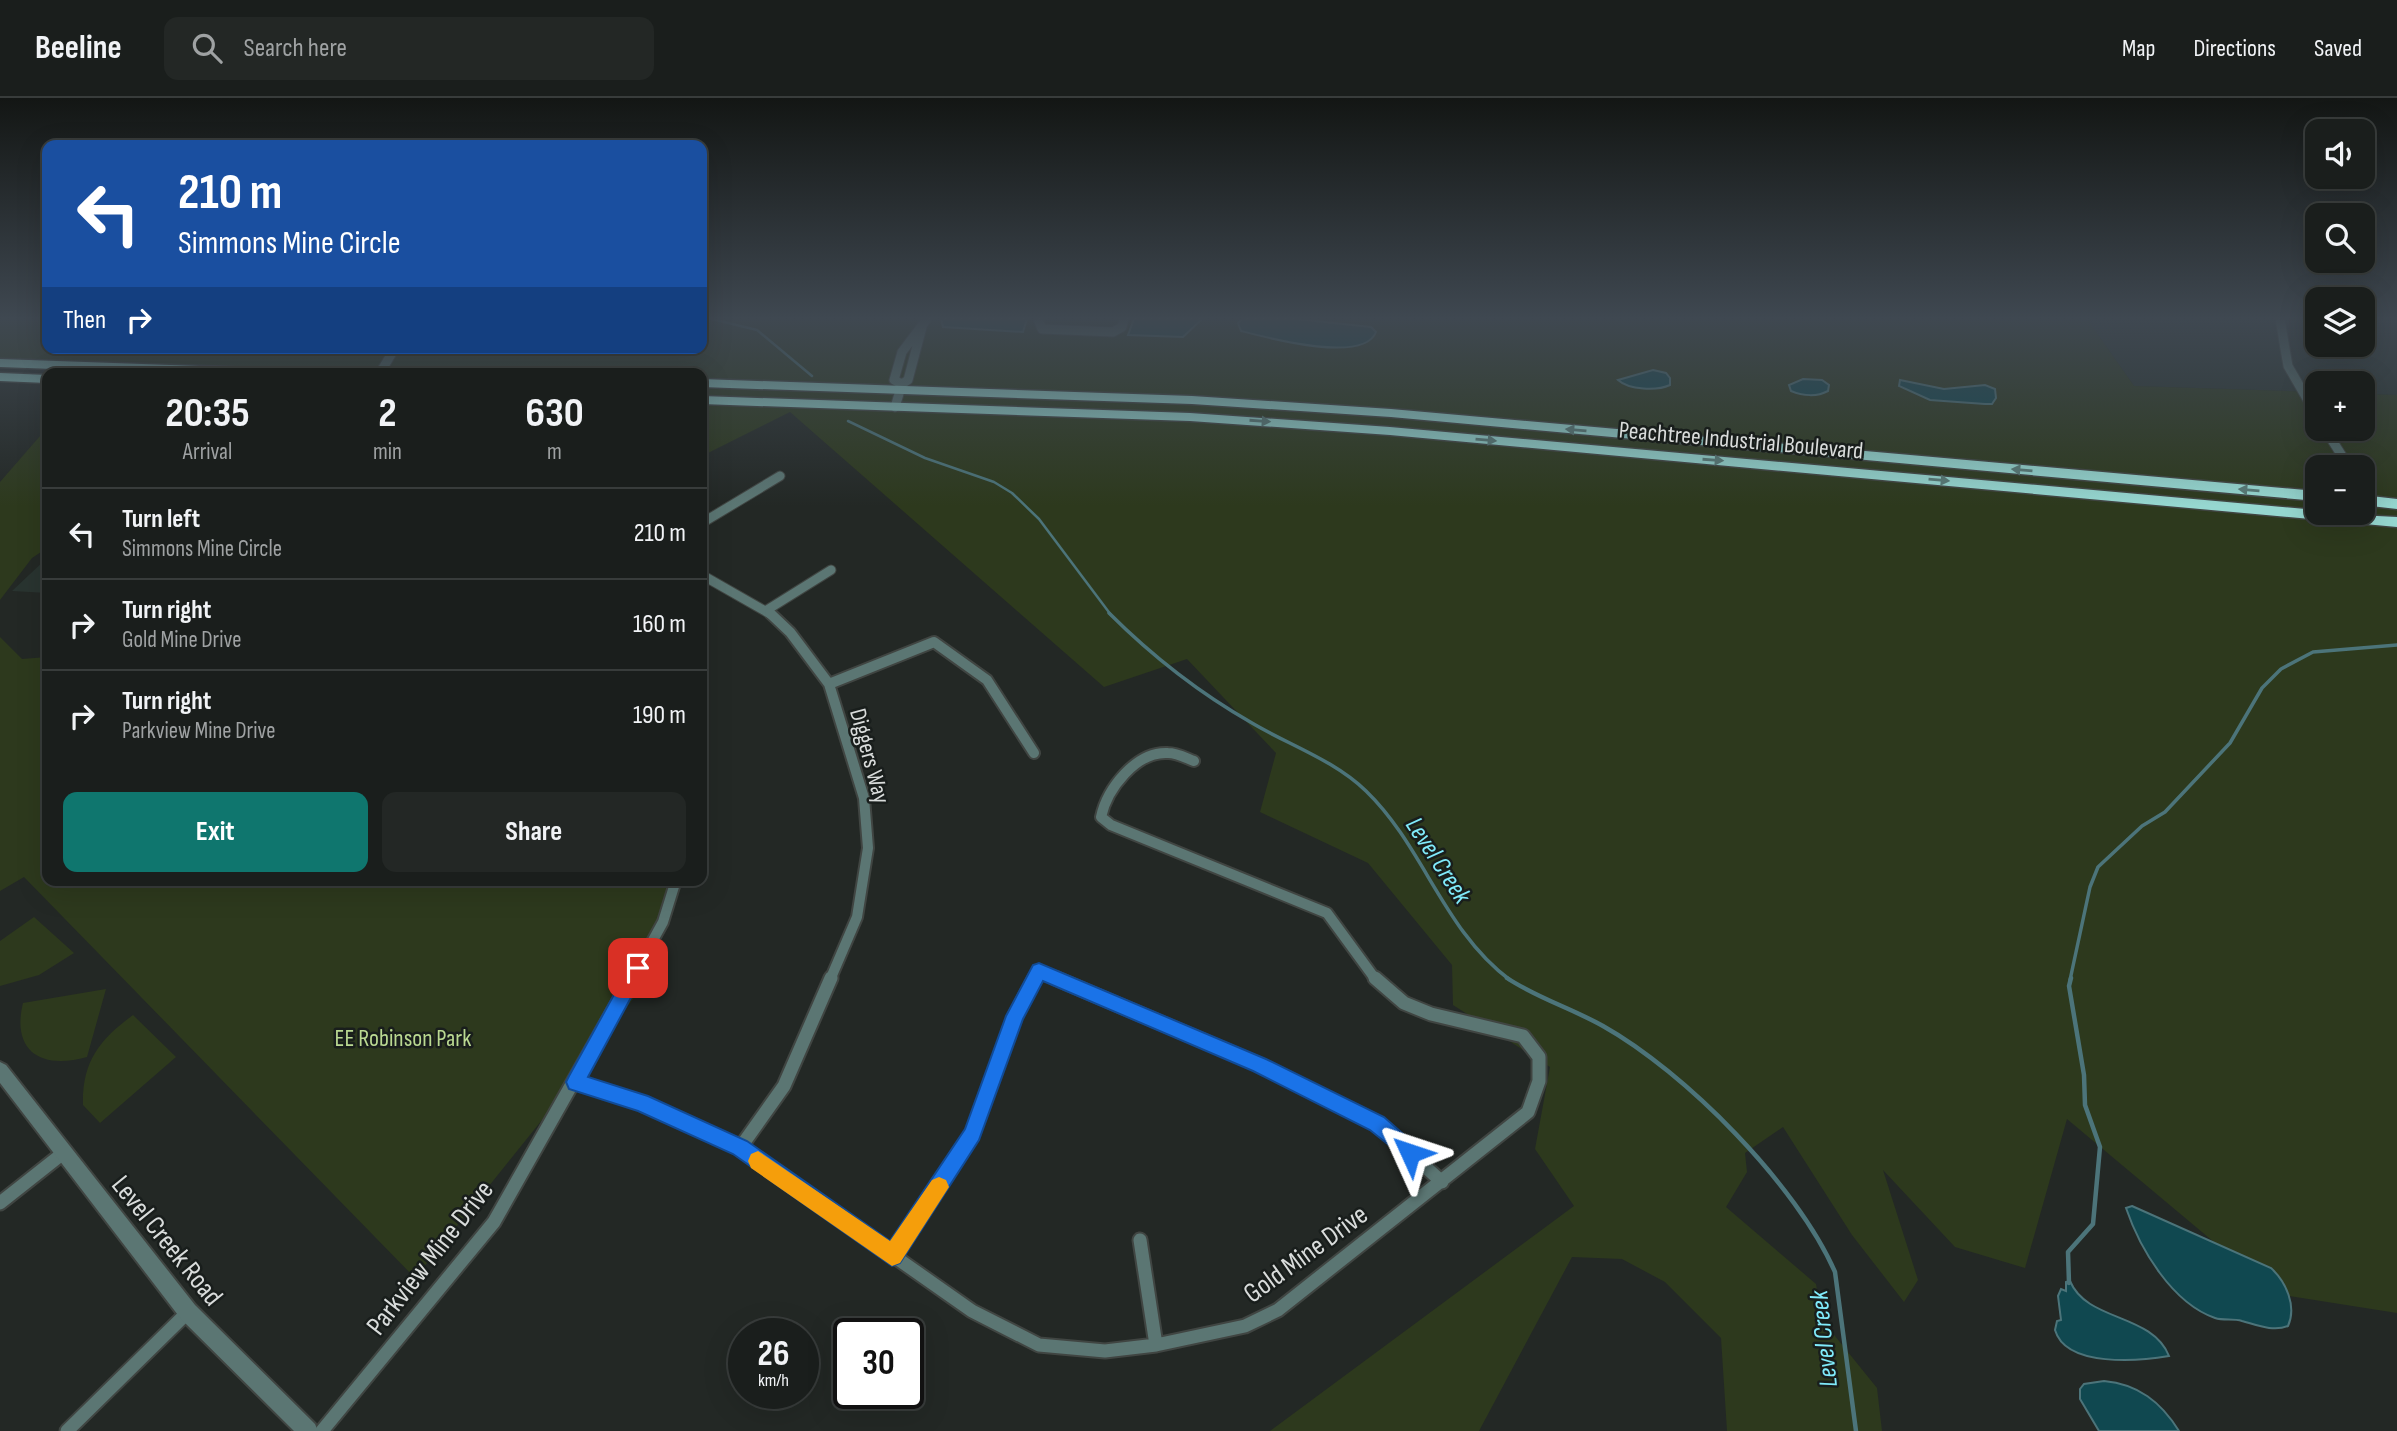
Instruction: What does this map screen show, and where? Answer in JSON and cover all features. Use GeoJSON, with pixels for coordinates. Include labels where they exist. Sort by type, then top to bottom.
{"type":"FeatureCollection","features":[{"type":"Feature","properties":{"kind":"highway","name":"Peachtree Industrial Boulevard"},"geometry":{"type":"LineString","coordinates":[[707,383],[901,387],[1192,400],[1378,412],[2305,495]]}},
{"type":"Feature","properties":{"kind":"highway","name":"Peachtree Industrial Boulevard"},"geometry":{"type":"LineString","coordinates":[[707,400],[1190,417],[1377,430],[2397,522]]}},
{"type":"Feature","properties":{"kind":"highway"},"geometry":{"type":"LineString","coordinates":[[2375,499],[2397,504]]}},
{"type":"Feature","properties":{"kind":"street"},"geometry":{"type":"LineString","coordinates":[[895,381],[901,387]]}},
{"type":"Feature","properties":{"kind":"street"},"geometry":{"type":"LineString","coordinates":[[895,407],[901,387],[907,381]]}},
{"type":"Feature","properties":{"kind":"street"},"geometry":{"type":"LineString","coordinates":[[707,520],[780,476]]}},
{"type":"Feature","properties":{"kind":"street"},"geometry":{"type":"LineString","coordinates":[[767,610],[831,570]]}},
{"type":"Feature","properties":{"kind":"street","name":"Diggers Way"},"geometry":{"type":"LineString","coordinates":[[707,578],[767,610],[790,632],[829,684],[864,797],[868,848],[857,917],[784,1086],[740,1147]]}},
{"type":"Feature","properties":{"kind":"street"},"geometry":{"type":"LineString","coordinates":[[829,684],[934,642],[987,679],[1007,712],[1017,736],[1034,752]]}},
{"type":"Feature","properties":{"kind":"street","name":"Gold Mine Drive"},"geometry":{"type":"LineString","coordinates":[[575,1082],[641,1103],[740,1147],[972,1311],[1039,1345],[1105,1351],[1156,1345],[1244,1326],[1278,1310],[1528,1112],[1539,1081],[1539,1057],[1523,1036],[1431,1014],[1404,1003],[1379,983],[1327,913],[1111,825],[1101,817],[1102,805],[1137,763],[1163,752],[1194,761]]}},
{"type":"Feature","properties":{"kind":"street","name":"Parkview Mine Drive"},"geometry":{"type":"LineString","coordinates":[[322,1431],[494,1222],[663,922],[674,886]]}},
{"type":"Feature","properties":{"kind":"street"},"geometry":{"type":"LineString","coordinates":[[892,1255],[972,1134],[1015,1016],[1039,971],[1260,1065],[1377,1123],[1442,1182]]}},
{"type":"Feature","properties":{"kind":"street","name":"Level Creek Road"},"geometry":{"type":"LineString","coordinates":[[0,1070],[62,1154],[188,1312],[308,1431]]}},
{"type":"Feature","properties":{"kind":"street"},"geometry":{"type":"LineString","coordinates":[[0,1203],[62,1154]]}},
{"type":"Feature","properties":{"kind":"street"},"geometry":{"type":"LineString","coordinates":[[1140,1240],[1156,1345]]}},
{"type":"Feature","properties":{"kind":"street"},"geometry":{"type":"LineString","coordinates":[[67,1431],[188,1312]]}},
{"type":"Feature","properties":{"kind":"shaded area"},"geometry":{"type":"Polygon","coordinates":[[[2131,381],[2305,381],[2305,392],[2134,386],[2131,381]]]}},
{"type":"Feature","properties":{"kind":"shaded area"},"geometry":{"type":"Polygon","coordinates":[[[2375,381],[2397,381],[2397,395],[2375,394],[2375,381]]]}},
{"type":"Feature","properties":{"kind":"shaded area"},"geometry":{"type":"Polygon","coordinates":[[[42,563],[42,593],[12,591],[42,563]]]}},
{"type":"Feature","properties":{"kind":"green space"},"geometry":{"type":"Polygon","coordinates":[[[707,381],[2131,381],[2134,386],[2305,392],[2305,441],[2375,441],[2375,394],[2397,395],[2397,1313],[2276,1294],[2067,1119],[2025,1268],[1955,1247],[1883,1170],[1918,1280],[1904,1302],[1852,1235],[1783,1127],[1745,1153],[1747,1172],[1726,1207],[1816,1284],[1822,1320],[1877,1388],[1882,1431],[1727,1431],[1721,1338],[1665,1282],[1622,1259],[1572,1257],[1479,1431],[1270,1431],[1574,1206],[1535,1149],[1550,1067],[1453,1005],[1452,965],[1368,863],[1260,812],[1276,753],[1187,659],[1104,687],[790,412],[707,454],[707,381]]]}},
{"type":"Feature","properties":{"kind":"green space"},"geometry":{"type":"Polygon","coordinates":[[[42,434],[42,551],[32,558],[0,600],[0,482],[42,434]]]}},
{"type":"Feature","properties":{"kind":"green space","name":"EE Robinson Park"},"geometry":{"type":"Polygon","coordinates":[[[0,637],[22,659],[42,657],[42,886],[672,886],[633,999],[554,1105],[415,1278],[24,877],[0,891],[0,637]]]}},
{"type":"Feature","properties":{"kind":"green space"},"geometry":{"type":"Polygon","coordinates":[[[34,917],[74,953],[39,975],[0,986],[0,941],[34,917]]]}},
{"type":"Feature","properties":{"kind":"green space"},"geometry":{"type":"Polygon","coordinates":[[[106,989],[87,1057],[56,1061],[44,1059],[26,1045],[20,1020],[23,1003],[106,989]]]}},
{"type":"Feature","properties":{"kind":"green space"},"geometry":{"type":"Polygon","coordinates":[[[133,1015],[176,1057],[100,1123],[83,1105],[83,1090],[89,1064],[102,1043],[133,1015]]]}},
{"type":"Feature","properties":{"kind":"water"},"geometry":{"type":"Polygon","coordinates":[[[1620,381],[1670,381],[1670,385],[1643,388],[1620,381]]]}},
{"type":"Feature","properties":{"kind":"water"},"geometry":{"type":"Polygon","coordinates":[[[1798,381],[1824,381],[1829,385],[1828,391],[1810,395],[1791,391],[1789,385],[1798,381]]]}},
{"type":"Feature","properties":{"kind":"water"},"geometry":{"type":"Polygon","coordinates":[[[1900,381],[1944,389],[1985,385],[1995,389],[1996,398],[1992,404],[1930,400],[1899,386],[1900,381]]]}},
{"type":"Feature","properties":{"kind":"water"},"geometry":{"type":"Polygon","coordinates":[[[2132,1206],[2271,1268],[2281,1280],[2291,1303],[2288,1326],[2259,1326],[2239,1320],[2218,1319],[2199,1311],[2172,1287],[2149,1257],[2126,1208],[2132,1206]]]}},
{"type":"Feature","properties":{"kind":"water"},"geometry":{"type":"Polygon","coordinates":[[[2070,1281],[2078,1294],[2090,1304],[2149,1332],[2161,1342],[2169,1356],[2123,1360],[2088,1356],[2073,1351],[2062,1342],[2055,1330],[2057,1321],[2061,1320],[2058,1296],[2061,1289],[2066,1291],[2066,1282],[2070,1281]]]}},
{"type":"Feature","properties":{"kind":"water"},"geometry":{"type":"Polygon","coordinates":[[[2104,1381],[2128,1386],[2148,1396],[2179,1431],[2099,1431],[2080,1399],[2080,1389],[2084,1384],[2104,1381]]]}},
{"type":"Feature","properties":{"kind":"waterway","name":"Level Creek"},"geometry":{"type":"LineString","coordinates":[[848,421],[925,458],[994,482],[1012,493],[1039,519],[1111,615]]}},
{"type":"Feature","properties":{"kind":"waterway","name":"Level Creek"},"geometry":{"type":"LineString","coordinates":[[1111,615],[1195,686],[1233,712],[1340,770],[1366,791],[1404,837],[1467,937],[1509,979]]}},
{"type":"Feature","properties":{"kind":"waterway"},"geometry":{"type":"LineString","coordinates":[[2070,980],[2090,887],[2098,867],[2142,826],[2165,812],[2230,743],[2262,688],[2281,669],[2313,652],[2397,645]]}},
{"type":"Feature","properties":{"kind":"waterway"},"geometry":{"type":"LineString","coordinates":[[2069,1283],[2068,1252],[2093,1224],[2100,1147],[2085,1105],[2084,1075],[2069,986],[2071,978]]}},
{"type":"Feature","properties":{"kind":"waterway","name":"Level Creek"},"geometry":{"type":"LineString","coordinates":[[1509,979],[1603,1026],[1635,1046],[1702,1101],[1736,1134],[1794,1203],[1835,1272],[1856,1431]]}},
{"type":"Feature","properties":{"kind":"slow traffic"},"geometry":{"type":"LineString","coordinates":[[758,1161],[892,1255],[939,1187]]}},
{"type":"Feature","properties":{"kind":"route"},"geometry":{"type":"LineString","coordinates":[[638,968],[575,1082],[641,1103],[740,1147],[892,1255],[972,1134],[1015,1016],[1039,971],[1260,1065],[1377,1123],[1410,1153]]}}]}
